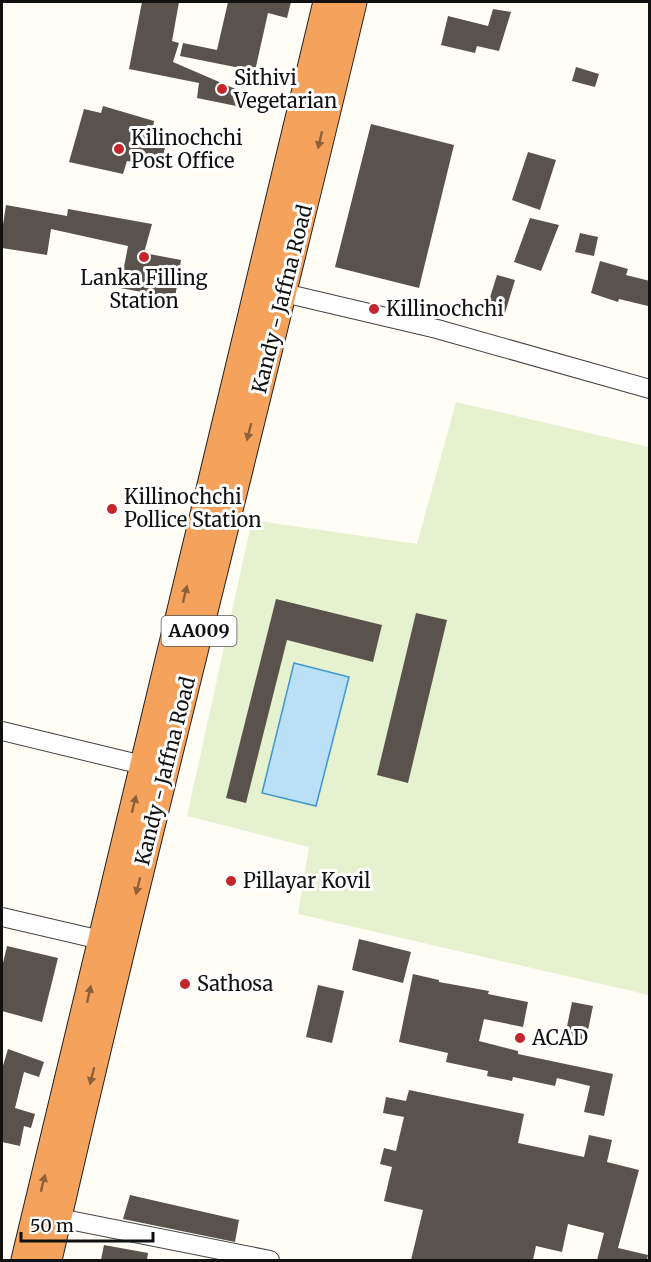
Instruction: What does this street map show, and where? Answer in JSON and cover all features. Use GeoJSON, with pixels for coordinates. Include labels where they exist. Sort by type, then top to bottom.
{"type":"FeatureCollection","features":[{"type":"Feature","properties":{"kind":"highway","name":"Kandy - Jaffna Road"},"geometry":{"type":"LineString","coordinates":[[25,1260],[47,1215],[154,768],[327,2]]}},
{"type":"Feature","properties":{"kind":"highway","name":"Kandy - Jaffna Road"},"geometry":{"type":"LineString","coordinates":[[48,1260],[47,1215],[101,940],[154,768],[284,293],[353,2]]}},
{"type":"Feature","properties":{"kind":"street"},"geometry":{"type":"LineString","coordinates":[[284,293],[437,329],[650,389]]}},
{"type":"Feature","properties":{"kind":"street"},"geometry":{"type":"LineString","coordinates":[[2,731],[154,768]]}},
{"type":"Feature","properties":{"kind":"street"},"geometry":{"type":"LineString","coordinates":[[2,917],[101,940]]}},
{"type":"Feature","properties":{"kind":"street"},"geometry":{"type":"LineString","coordinates":[[47,1215],[270,1260]]}},
{"type":"Feature","properties":{"kind":"green space"},"geometry":{"type":"Polygon","coordinates":[[[456,402],[649,447],[649,995],[298,914],[309,847],[187,816],[252,520],[417,544],[456,402]]]}},
{"type":"Feature","properties":{"kind":"water"},"geometry":{"type":"Polygon","coordinates":[[[294,663],[349,677],[316,806],[262,793],[294,663]]]}},
{"type":"Feature","properties":{"kind":"building"},"geometry":{"type":"Polygon","coordinates":[[[142,2],[179,2],[172,41],[179,43],[173,62],[254,97],[251,109],[197,98],[199,83],[129,69],[142,2]]]}},
{"type":"Feature","properties":{"kind":"building"},"geometry":{"type":"Polygon","coordinates":[[[228,2],[291,2],[287,18],[268,13],[255,71],[180,56],[183,43],[217,50],[228,2]]]}},
{"type":"Feature","properties":{"kind":"building"},"geometry":{"type":"Polygon","coordinates":[[[493,9],[511,12],[499,51],[477,46],[475,53],[441,45],[448,16],[488,26],[493,9]]]}},
{"type":"Feature","properties":{"kind":"building"},"geometry":{"type":"Polygon","coordinates":[[[576,67],[599,74],[595,87],[572,81],[576,67]]]}},
{"type":"Feature","properties":{"kind":"building","name":"Kilinochchi Post Office"},"geometry":{"type":"Polygon","coordinates":[[[103,106],[154,121],[152,134],[168,137],[160,166],[127,161],[123,174],[69,162],[84,109],[101,113],[103,106]]]}},
{"type":"Feature","properties":{"kind":"building"},"geometry":{"type":"Polygon","coordinates":[[[371,124],[454,145],[419,288],[335,267],[371,124]]]}},
{"type":"Feature","properties":{"kind":"building"},"geometry":{"type":"Polygon","coordinates":[[[528,152],[556,160],[540,210],[512,200],[528,152]]]}},
{"type":"Feature","properties":{"kind":"building"},"geometry":{"type":"Polygon","coordinates":[[[6,205],[67,216],[68,209],[152,224],[144,253],[181,260],[175,298],[120,288],[128,246],[51,229],[47,255],[2,248],[6,205]]]}},
{"type":"Feature","properties":{"kind":"building"},"geometry":{"type":"Polygon","coordinates":[[[530,218],[559,225],[541,271],[514,262],[530,218]]]}},
{"type":"Feature","properties":{"kind":"building"},"geometry":{"type":"Polygon","coordinates":[[[580,233],[598,237],[594,256],[575,252],[580,233]]]}},
{"type":"Feature","properties":{"kind":"building"},"geometry":{"type":"Polygon","coordinates":[[[600,261],[628,269],[626,275],[650,281],[648,306],[619,299],[618,302],[591,293],[600,261]]]}},
{"type":"Feature","properties":{"kind":"building"},"geometry":{"type":"Polygon","coordinates":[[[497,275],[515,280],[505,313],[487,307],[497,275]]]}},
{"type":"Feature","properties":{"kind":"building"},"geometry":{"type":"Polygon","coordinates":[[[276,599],[382,625],[373,662],[287,640],[246,803],[226,798],[276,599]]]}},
{"type":"Feature","properties":{"kind":"building"},"geometry":{"type":"Polygon","coordinates":[[[416,613],[447,620],[408,783],[377,775],[416,613]]]}},
{"type":"Feature","properties":{"kind":"building"},"geometry":{"type":"Polygon","coordinates":[[[359,939],[411,952],[403,983],[352,970],[359,939]]]}},
{"type":"Feature","properties":{"kind":"building"},"geometry":{"type":"Polygon","coordinates":[[[7,946],[58,958],[42,1022],[2,1011],[2,967],[7,946]]]}},
{"type":"Feature","properties":{"kind":"building"},"geometry":{"type":"Polygon","coordinates":[[[413,974],[528,1002],[523,1027],[484,1019],[479,1041],[518,1051],[518,1054],[613,1074],[604,1116],[584,1112],[590,1086],[557,1078],[555,1086],[513,1077],[512,1081],[487,1076],[488,1071],[446,1062],[448,1053],[399,1042],[413,974]]]}},
{"type":"Feature","properties":{"kind":"building"},"geometry":{"type":"Polygon","coordinates":[[[318,985],[344,991],[332,1043],[306,1037],[318,985]]]}},
{"type":"Feature","properties":{"kind":"building"},"geometry":{"type":"Polygon","coordinates":[[[572,1002],[593,1006],[586,1040],[565,1036],[572,1002]]]}},
{"type":"Feature","properties":{"kind":"building"},"geometry":{"type":"Polygon","coordinates":[[[8,1049],[44,1062],[39,1077],[24,1072],[15,1108],[35,1114],[31,1128],[24,1126],[20,1146],[2,1142],[2,1069],[8,1049]]]}},
{"type":"Feature","properties":{"kind":"building"},"geometry":{"type":"Polygon","coordinates":[[[409,1090],[524,1114],[518,1143],[584,1157],[589,1135],[612,1140],[607,1162],[639,1170],[618,1248],[648,1255],[647,1260],[597,1260],[604,1233],[568,1224],[562,1252],[536,1246],[533,1260],[411,1260],[423,1210],[384,1201],[392,1167],[380,1164],[384,1148],[396,1151],[404,1117],[383,1113],[386,1097],[406,1101],[409,1090]]]}},
{"type":"Feature","properties":{"kind":"building"},"geometry":{"type":"Polygon","coordinates":[[[130,1195],[239,1220],[235,1242],[123,1219],[130,1195]]]}},
{"type":"Feature","properties":{"kind":"building"},"geometry":{"type":"Polygon","coordinates":[[[104,1245],[148,1253],[147,1260],[101,1260],[104,1245]]]}},
{"type":"Feature","properties":{"kind":"place","name":"Sithivi Vegetarian"},"geometry":{"type":"Point","coordinates":[222,89]}},
{"type":"Feature","properties":{"kind":"place","name":"Kilinochchi Post Office"},"geometry":{"type":"Point","coordinates":[119,149]}},
{"type":"Feature","properties":{"kind":"place","name":"Lanka Filling Station"},"geometry":{"type":"Point","coordinates":[144,257]}},
{"type":"Feature","properties":{"kind":"place","name":"Killinochchi"},"geometry":{"type":"Point","coordinates":[374,309]}},
{"type":"Feature","properties":{"kind":"place","name":"Killinochchi Pollice Station"},"geometry":{"type":"Point","coordinates":[112,509]}},
{"type":"Feature","properties":{"kind":"place","name":"Pillayar Kovil"},"geometry":{"type":"Point","coordinates":[231,881]}},
{"type":"Feature","properties":{"kind":"place","name":"Sathosa"},"geometry":{"type":"Point","coordinates":[185,984]}},
{"type":"Feature","properties":{"kind":"place","name":"ACAD"},"geometry":{"type":"Point","coordinates":[520,1038]}}]}
